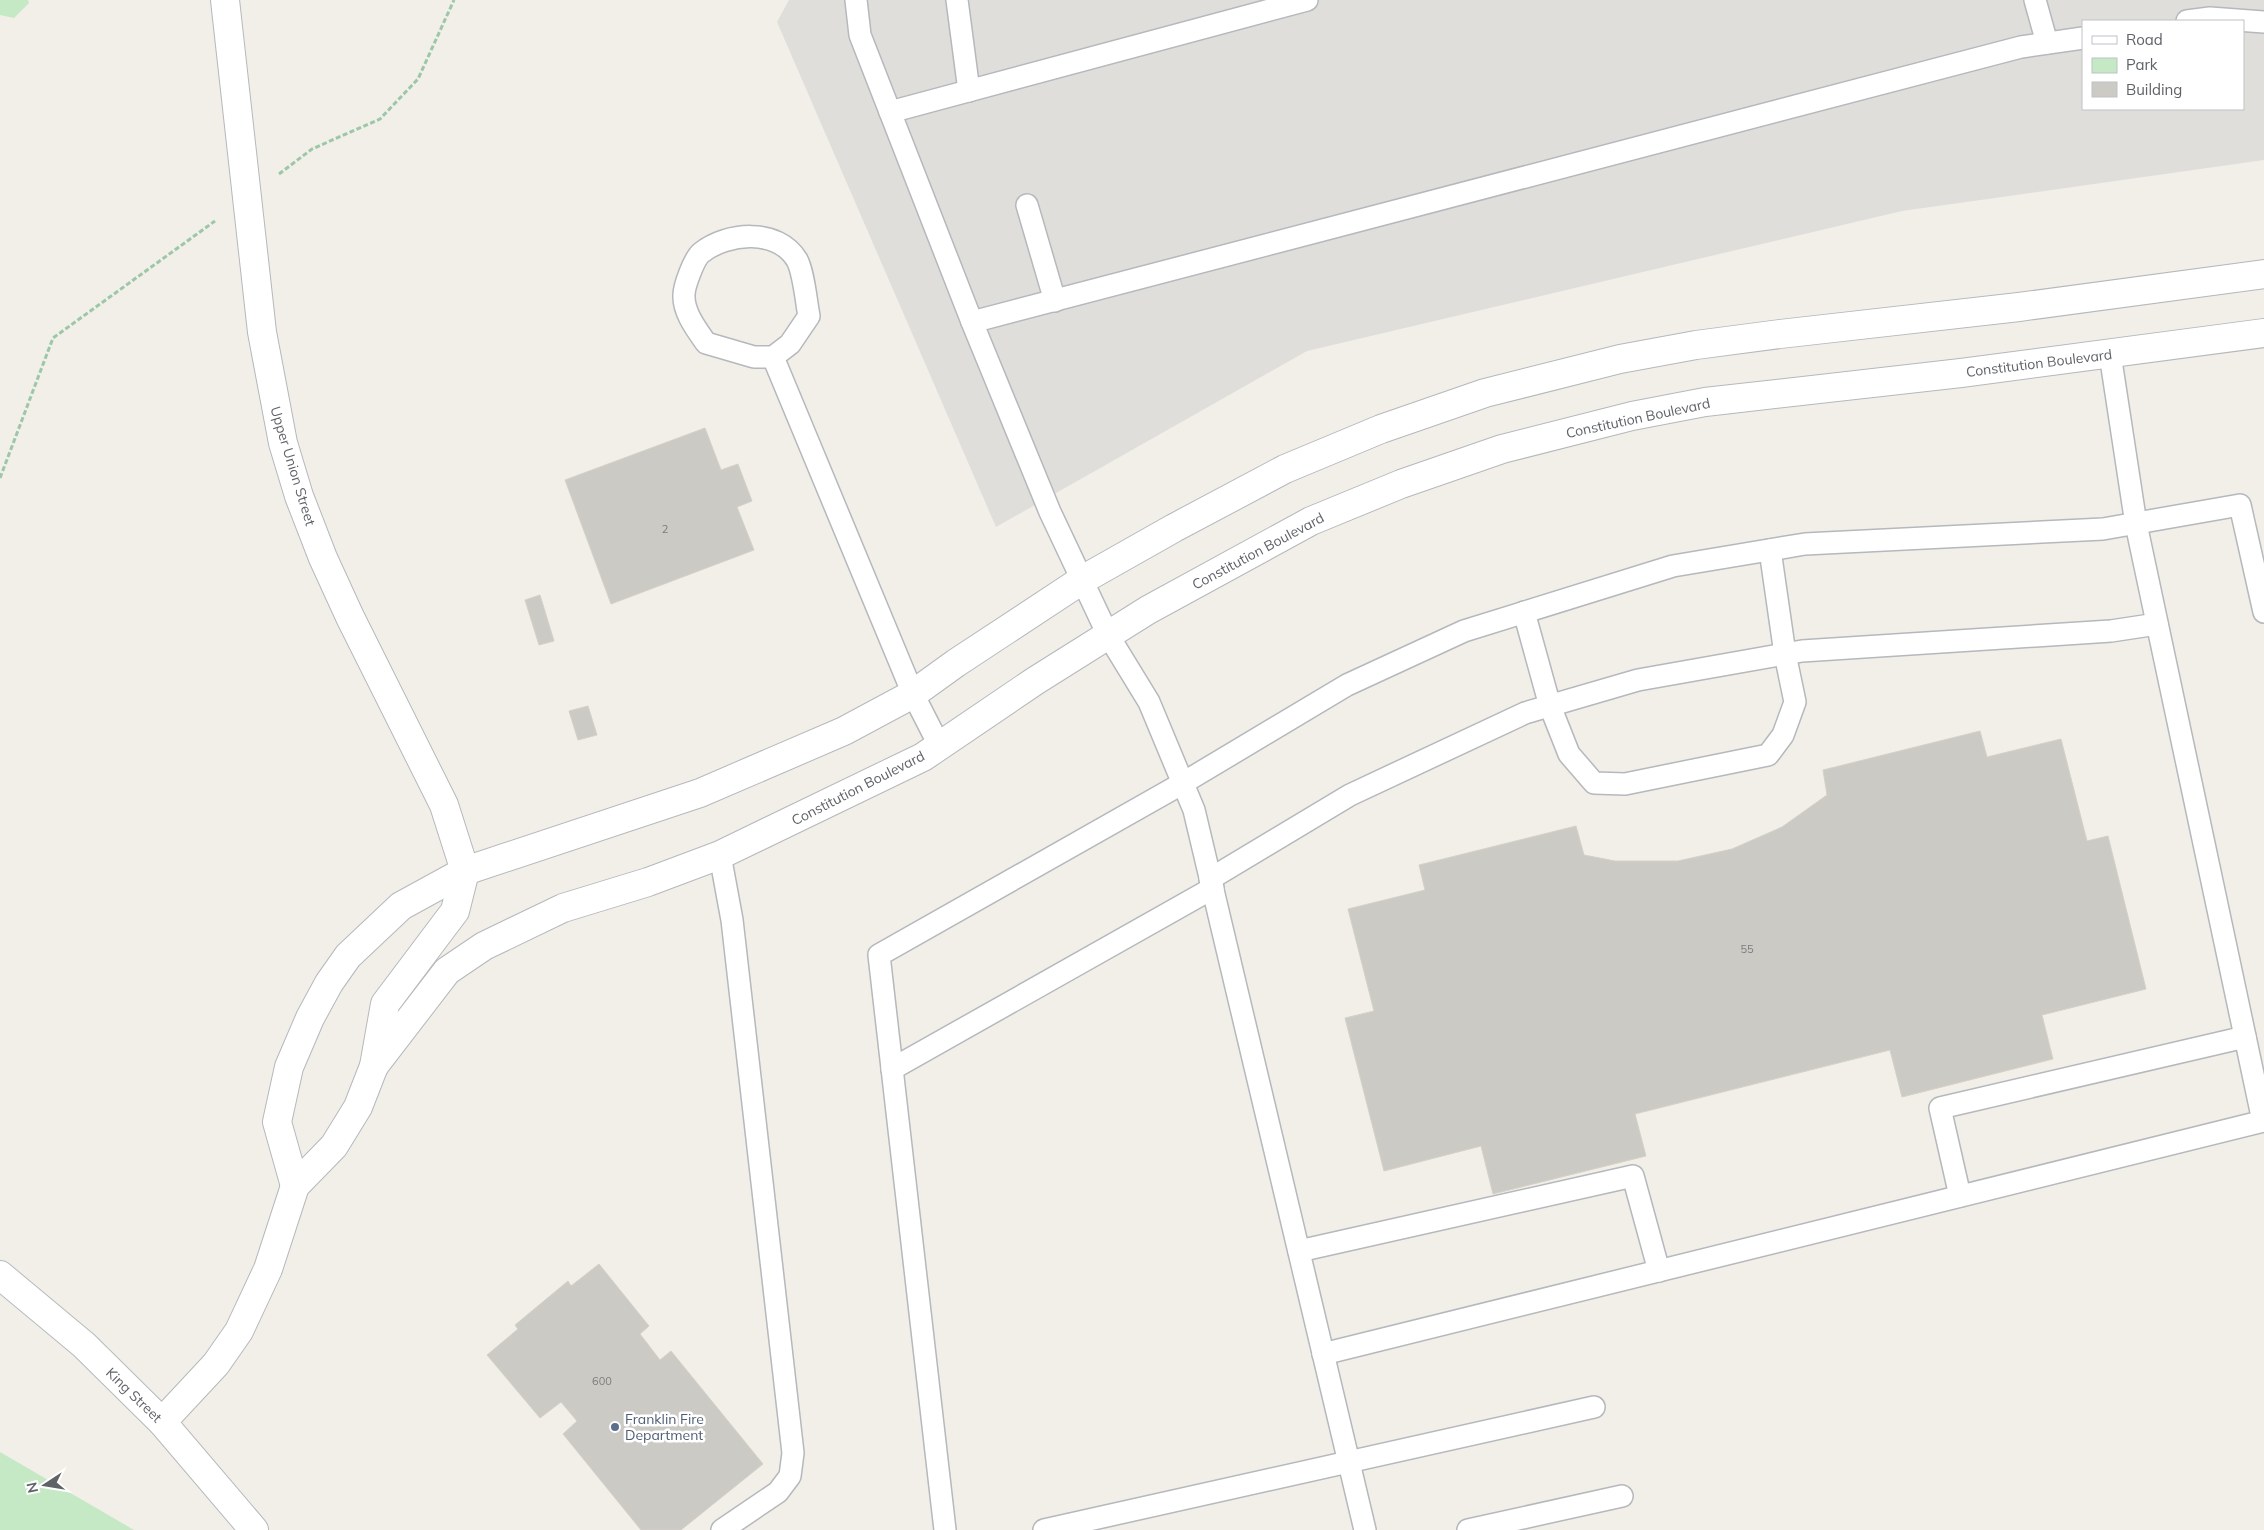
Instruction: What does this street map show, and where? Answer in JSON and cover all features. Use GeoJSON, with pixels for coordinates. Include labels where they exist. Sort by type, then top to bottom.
{"type":"FeatureCollection","features":[{"type":"Feature","properties":{"kind":"street","name":"Upper Union Street"},"geometry":{"type":"LineString","coordinates":[[225,0],[262,332],[271,389],[283,443],[299,496],[323,558],[350,617],[444,805],[465,871]]}},
{"type":"Feature","properties":{"kind":"street"},"geometry":{"type":"LineString","coordinates":[[294,1186],[277,1122],[289,1067],[310,1018],[329,983],[348,956],[402,906],[465,871],[731,781],[844,731],[913,694],[956,663],[1082,580],[1174,528],[1286,469],[1381,429],[1485,393],[1620,359],[1696,345],[2019,307],[2264,274]]}},
{"type":"Feature","properties":{"kind":"street","name":"Constitution Boulevard"},"geometry":{"type":"LineString","coordinates":[[374,1066],[447,971],[484,946],[563,908],[648,882],[720,855],[922,757],[1108,635],[1203,579],[1311,521],[1401,484],[1502,449],[1632,416],[1705,402],[2110,354],[2264,332]]}},
{"type":"Feature","properties":{"kind":"street"},"geometry":{"type":"LineString","coordinates":[[162,1422],[216,1364],[239,1331],[268,1270],[294,1186],[334,1146],[358,1107],[374,1066],[385,1004],[455,911],[465,871]]}},
{"type":"Feature","properties":{"kind":"street","name":"King Street"},"geometry":{"type":"LineString","coordinates":[[0,1275],[84,1345],[162,1422],[254,1530]]}},
{"type":"Feature","properties":{"kind":"lane"},"geometry":{"type":"LineString","coordinates":[[856,0],[860,35],[972,322],[1050,512],[1108,635],[1149,702],[1194,810],[1365,1530]]}},
{"type":"Feature","properties":{"kind":"lane"},"geometry":{"type":"LineString","coordinates":[[958,0],[969,91]]}},
{"type":"Feature","properties":{"kind":"lane"},"geometry":{"type":"LineString","coordinates":[[890,112],[1307,0]]}},
{"type":"Feature","properties":{"kind":"lane"},"geometry":{"type":"LineString","coordinates":[[2035,0],[2047,43]]}},
{"type":"Feature","properties":{"kind":"lane"},"geometry":{"type":"LineString","coordinates":[[2189,20],[2211,9],[2264,22]]}},
{"type":"Feature","properties":{"kind":"lane"},"geometry":{"type":"LineString","coordinates":[[972,322],[2002,52],[2082,38]]}},
{"type":"Feature","properties":{"kind":"lane"},"geometry":{"type":"LineString","coordinates":[[1027,205],[1055,301]]}},
{"type":"Feature","properties":{"kind":"lane"},"geometry":{"type":"LineString","coordinates":[[760,236],[788,249],[798,262],[809,316],[790,344],[773,357],[754,356],[706,343],[686,309],[684,296],[687,280],[700,254],[729,238],[760,236]]}},
{"type":"Feature","properties":{"kind":"lane"},"geometry":{"type":"LineString","coordinates":[[1323,1354],[2264,1121],[2136,524],[2110,354]]}},
{"type":"Feature","properties":{"kind":"lane"},"geometry":{"type":"LineString","coordinates":[[773,357],[913,694],[939,745]]}},
{"type":"Feature","properties":{"kind":"lane"},"geometry":{"type":"LineString","coordinates":[[945,1530],[879,955],[1183,783],[1347,685],[1464,631],[1673,566],[1805,544],[2103,529],[2240,505],[2264,612]]}},
{"type":"Feature","properties":{"kind":"lane"},"geometry":{"type":"LineString","coordinates":[[1524,612],[1550,706],[1569,754],[1594,783],[1625,784],[1768,755],[1783,735],[1795,702],[1785,654],[1770,550]]}},
{"type":"Feature","properties":{"kind":"lane"},"geometry":{"type":"LineString","coordinates":[[892,1069],[1211,883],[1350,795],[1525,714],[1638,680],[1812,650],[2110,631],[2157,624]]}},
{"type":"Feature","properties":{"kind":"lane"},"geometry":{"type":"LineString","coordinates":[[720,855],[732,920],[793,1453],[790,1476],[778,1492],[722,1530]]}},
{"type":"Feature","properties":{"kind":"lane"},"geometry":{"type":"LineString","coordinates":[[1960,1196],[1940,1108],[2245,1037]]}},
{"type":"Feature","properties":{"kind":"lane"},"geometry":{"type":"LineString","coordinates":[[1299,1251],[1633,1176],[1659,1271]]}},
{"type":"Feature","properties":{"kind":"lane"},"geometry":{"type":"LineString","coordinates":[[1044,1530],[1594,1407]]}},
{"type":"Feature","properties":{"kind":"lane"},"geometry":{"type":"LineString","coordinates":[[1468,1530],[1622,1496]]}},
{"type":"Feature","properties":{"kind":"path"},"geometry":{"type":"LineString","coordinates":[[0,478],[53,338],[312,149],[380,119],[418,79],[454,0]]}},
{"type":"Feature","properties":{"kind":"shaded area"},"geometry":{"type":"Polygon","coordinates":[[[789,0],[2264,0],[2264,160],[1902,211],[1307,351],[996,527],[777,22],[789,0]]]}},
{"type":"Feature","properties":{"kind":"green space"},"geometry":{"type":"Polygon","coordinates":[[[0,0],[28,0],[29,3],[14,18],[0,15],[0,0]]]}},
{"type":"Feature","properties":{"kind":"green space"},"geometry":{"type":"Polygon","coordinates":[[[0,1452],[134,1530],[0,1530],[0,1452]]]}},
{"type":"Feature","properties":{"kind":"building"},"geometry":{"type":"Polygon","coordinates":[[[705,428],[721,470],[738,464],[752,501],[737,507],[754,550],[611,604],[565,480],[705,428]]]}},
{"type":"Feature","properties":{"kind":"building"},"geometry":{"type":"Polygon","coordinates":[[[540,595],[554,641],[539,645],[525,600],[540,595]]]}},
{"type":"Feature","properties":{"kind":"building"},"geometry":{"type":"Polygon","coordinates":[[[588,706],[597,735],[578,740],[569,711],[588,706]]]}},
{"type":"Feature","properties":{"kind":"building"},"geometry":{"type":"Polygon","coordinates":[[[1980,731],[1987,757],[2061,739],[2087,841],[2108,836],[2146,989],[2042,1015],[2053,1059],[1902,1097],[1890,1050],[1635,1114],[1646,1156],[1493,1194],[1481,1146],[1384,1171],[1345,1018],[1374,1011],[1348,909],[1425,890],[1419,865],[1576,826],[1584,855],[1615,861],[1678,861],[1732,849],[1782,827],[1827,795],[1823,770],[1980,731]]]}},
{"type":"Feature","properties":{"kind":"building"},"geometry":{"type":"Polygon","coordinates":[[[599,1264],[649,1326],[640,1334],[660,1360],[671,1351],[763,1464],[681,1530],[641,1530],[563,1434],[577,1421],[561,1402],[540,1418],[487,1355],[518,1329],[515,1325],[568,1281],[571,1286],[599,1264]]]}},
{"type":"Feature","properties":{"kind":"place","name":"Franklin Fire Department"},"geometry":{"type":"Point","coordinates":[615,1427]}}]}
